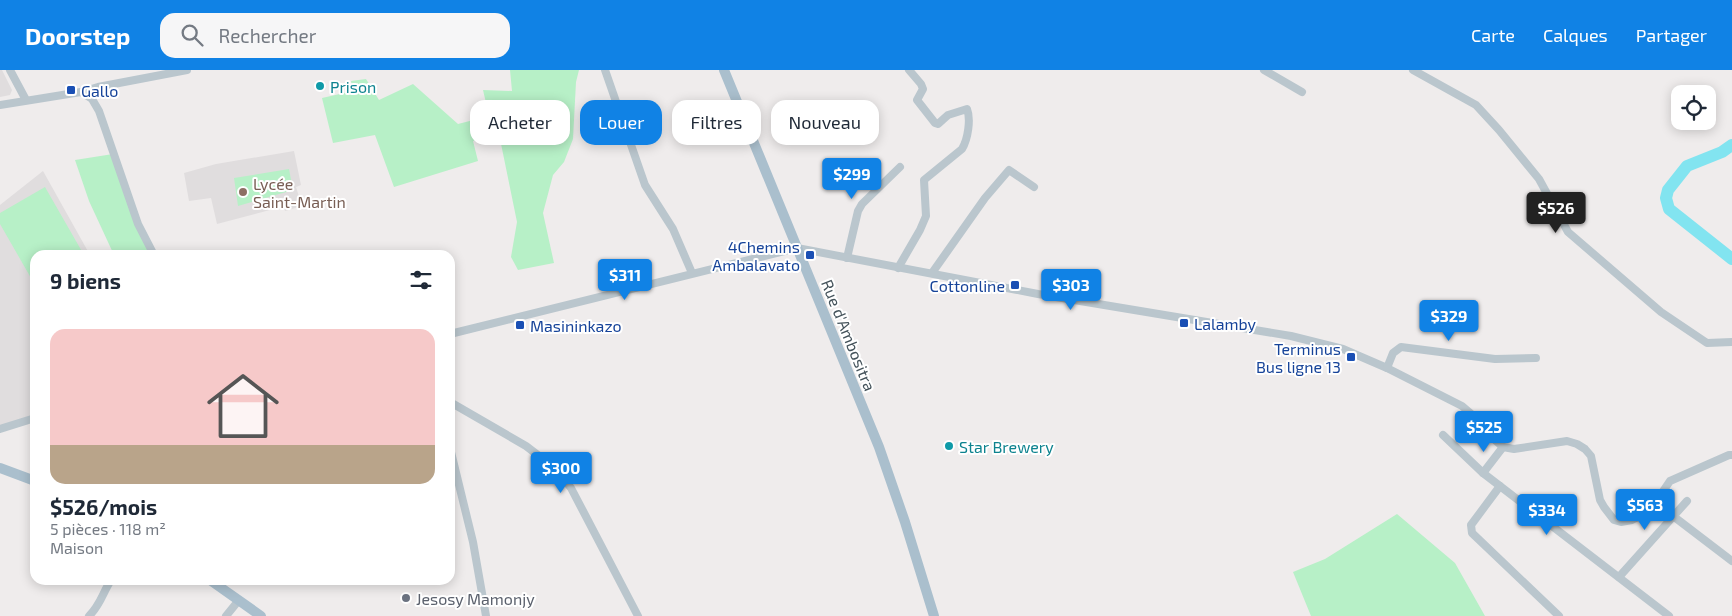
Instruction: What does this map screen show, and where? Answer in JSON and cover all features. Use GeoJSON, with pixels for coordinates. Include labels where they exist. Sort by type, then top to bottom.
{"type":"FeatureCollection","features":[{"type":"Feature","properties":{"kind":"main road","name":"Rue d'Ambositra"},"geometry":{"type":"LineString","coordinates":[[724,70],[878,446],[906,522],[934,616]]}},
{"type":"Feature","properties":{"kind":"main road"},"geometry":{"type":"LineString","coordinates":[[0,468],[30,479]]}},
{"type":"Feature","properties":{"kind":"main road"},"geometry":{"type":"LineString","coordinates":[[217,585],[262,616]]}},
{"type":"Feature","properties":{"kind":"street"},"geometry":{"type":"LineString","coordinates":[[10,70],[26,100]]}},
{"type":"Feature","properties":{"kind":"street"},"geometry":{"type":"LineString","coordinates":[[0,105],[81,92],[187,70]]}},
{"type":"Feature","properties":{"kind":"street"},"geometry":{"type":"LineString","coordinates":[[605,70],[645,185],[673,229],[692,273]]}},
{"type":"Feature","properties":{"kind":"street"},"geometry":{"type":"LineString","coordinates":[[898,268],[926,216],[924,180],[962,149],[966,143],[969,114],[967,109],[948,115],[938,124],[935,123],[917,100],[923,89],[909,70]]}},
{"type":"Feature","properties":{"kind":"street"},"geometry":{"type":"LineString","coordinates":[[1264,70],[1302,92]]}},
{"type":"Feature","properties":{"kind":"street"},"geometry":{"type":"LineString","coordinates":[[1413,70],[1476,105],[1499,130],[1538,180],[1568,232],[1661,312],[1707,343],[1732,342]]}},
{"type":"Feature","properties":{"kind":"street"},"geometry":{"type":"LineString","coordinates":[[81,92],[92,99],[99,111],[138,224],[151,250]]}},
{"type":"Feature","properties":{"kind":"street"},"geometry":{"type":"LineString","coordinates":[[847,258],[858,211],[862,204],[900,167]]}},
{"type":"Feature","properties":{"kind":"street"},"geometry":{"type":"LineString","coordinates":[[932,272],[984,198],[1009,170],[1034,187]]}},
{"type":"Feature","properties":{"kind":"street"},"geometry":{"type":"LineString","coordinates":[[455,333],[797,248],[898,268],[932,272],[1038,294],[1291,336],[1343,349],[1387,368],[1462,406],[1503,447],[1514,449],[1567,441],[1577,444],[1591,456],[1600,500],[1614,520],[1621,522],[1632,520],[1644,514],[1670,481],[1728,455],[1732,455]]}},
{"type":"Feature","properties":{"kind":"street"},"geometry":{"type":"LineString","coordinates":[[1387,368],[1393,353],[1400,347],[1495,359],[1536,358]]}},
{"type":"Feature","properties":{"kind":"street"},"geometry":{"type":"LineString","coordinates":[[455,405],[526,446],[556,469],[572,488],[638,616]]}},
{"type":"Feature","properties":{"kind":"street"},"geometry":{"type":"LineString","coordinates":[[0,429],[30,420]]}},
{"type":"Feature","properties":{"kind":"street"},"geometry":{"type":"LineString","coordinates":[[1443,435],[1483,473],[1669,616]]}},
{"type":"Feature","properties":{"kind":"street"},"geometry":{"type":"LineString","coordinates":[[1483,473],[1503,447]]}},
{"type":"Feature","properties":{"kind":"street"},"geometry":{"type":"LineString","coordinates":[[455,468],[473,542],[486,616]]}},
{"type":"Feature","properties":{"kind":"street"},"geometry":{"type":"LineString","coordinates":[[1500,486],[1471,525],[1472,533],[1559,616]]}},
{"type":"Feature","properties":{"kind":"street"},"geometry":{"type":"LineString","coordinates":[[1619,577],[1687,501]]}},
{"type":"Feature","properties":{"kind":"street"},"geometry":{"type":"LineString","coordinates":[[1673,516],[1732,561]]}},
{"type":"Feature","properties":{"kind":"street"},"geometry":{"type":"LineString","coordinates":[[89,616],[99,605],[103,591],[107,585]]}},
{"type":"Feature","properties":{"kind":"street"},"geometry":{"type":"LineString","coordinates":[[226,616],[238,600]]}},
{"type":"Feature","properties":{"kind":"shaded area"},"geometry":{"type":"Polygon","coordinates":[[[0,70],[2,70],[12,90],[10,95],[0,97],[0,70]]]}},
{"type":"Feature","properties":{"kind":"shaded area","name":"Lycée Saint-Martin"},"geometry":{"type":"Polygon","coordinates":[[[294,151],[301,185],[296,187],[302,206],[285,211],[283,204],[281,207],[217,224],[211,198],[189,201],[184,173],[216,164],[294,151]]]}},
{"type":"Feature","properties":{"kind":"shaded area"},"geometry":{"type":"Polygon","coordinates":[[[43,171],[87,250],[30,250],[30,417],[0,427],[0,205],[43,171]]]}},
{"type":"Feature","properties":{"kind":"green space"},"geometry":{"type":"Polygon","coordinates":[[[510,70],[579,70],[576,82],[573,139],[564,162],[553,175],[543,213],[554,263],[518,270],[511,257],[517,222],[501,145],[570,145],[570,100],[485,100],[483,90],[512,91],[510,70]]]}},
{"type":"Feature","properties":{"kind":"green space"},"geometry":{"type":"Polygon","coordinates":[[[366,79],[379,100],[413,84],[458,124],[470,121],[470,145],[474,145],[478,161],[394,187],[375,135],[333,143],[322,98],[353,91],[351,81],[366,79]]]}},
{"type":"Feature","properties":{"kind":"green space"},"geometry":{"type":"Polygon","coordinates":[[[113,154],[152,250],[112,250],[89,201],[75,160],[113,154]]]}},
{"type":"Feature","properties":{"kind":"green space"},"geometry":{"type":"Polygon","coordinates":[[[289,169],[293,190],[238,206],[234,178],[289,169]]]}},
{"type":"Feature","properties":{"kind":"green space"},"geometry":{"type":"Polygon","coordinates":[[[45,187],[81,250],[30,250],[30,276],[0,224],[0,213],[45,187]]]}},
{"type":"Feature","properties":{"kind":"green space"},"geometry":{"type":"Polygon","coordinates":[[[1397,514],[1455,563],[1485,616],[1311,616],[1293,572],[1325,559],[1397,514]]]}},
{"type":"Feature","properties":{"kind":"waterway"},"geometry":{"type":"LineString","coordinates":[[1732,145],[1722,152],[1687,166],[1668,190],[1666,198],[1669,209],[1732,259]]}},
{"type":"Feature","properties":{"kind":"place","name":"Prison"},"geometry":{"type":"Point","coordinates":[320,86]}},
{"type":"Feature","properties":{"kind":"place","name":"Gallo"},"geometry":{"type":"Point","coordinates":[71,90]}},
{"type":"Feature","properties":{"kind":"place","name":"Lycée Saint-Martin"},"geometry":{"type":"Point","coordinates":[243,192]}},
{"type":"Feature","properties":{"kind":"place","name":"4Chemins Ambalavato"},"geometry":{"type":"Point","coordinates":[810,255]}},
{"type":"Feature","properties":{"kind":"place","name":"Cottonline"},"geometry":{"type":"Point","coordinates":[1015,285]}},
{"type":"Feature","properties":{"kind":"place","name":"Lalamby"},"geometry":{"type":"Point","coordinates":[1184,323]}},
{"type":"Feature","properties":{"kind":"place","name":"Masininkazo"},"geometry":{"type":"Point","coordinates":[520,325]}},
{"type":"Feature","properties":{"kind":"place","name":"Terminus Bus ligne 13"},"geometry":{"type":"Point","coordinates":[1351,357]}},
{"type":"Feature","properties":{"kind":"place","name":"Star Brewery"},"geometry":{"type":"Point","coordinates":[949,446]}},
{"type":"Feature","properties":{"kind":"place","name":"Jesosy Mamonjy"},"geometry":{"type":"Point","coordinates":[406,598]}}]}
